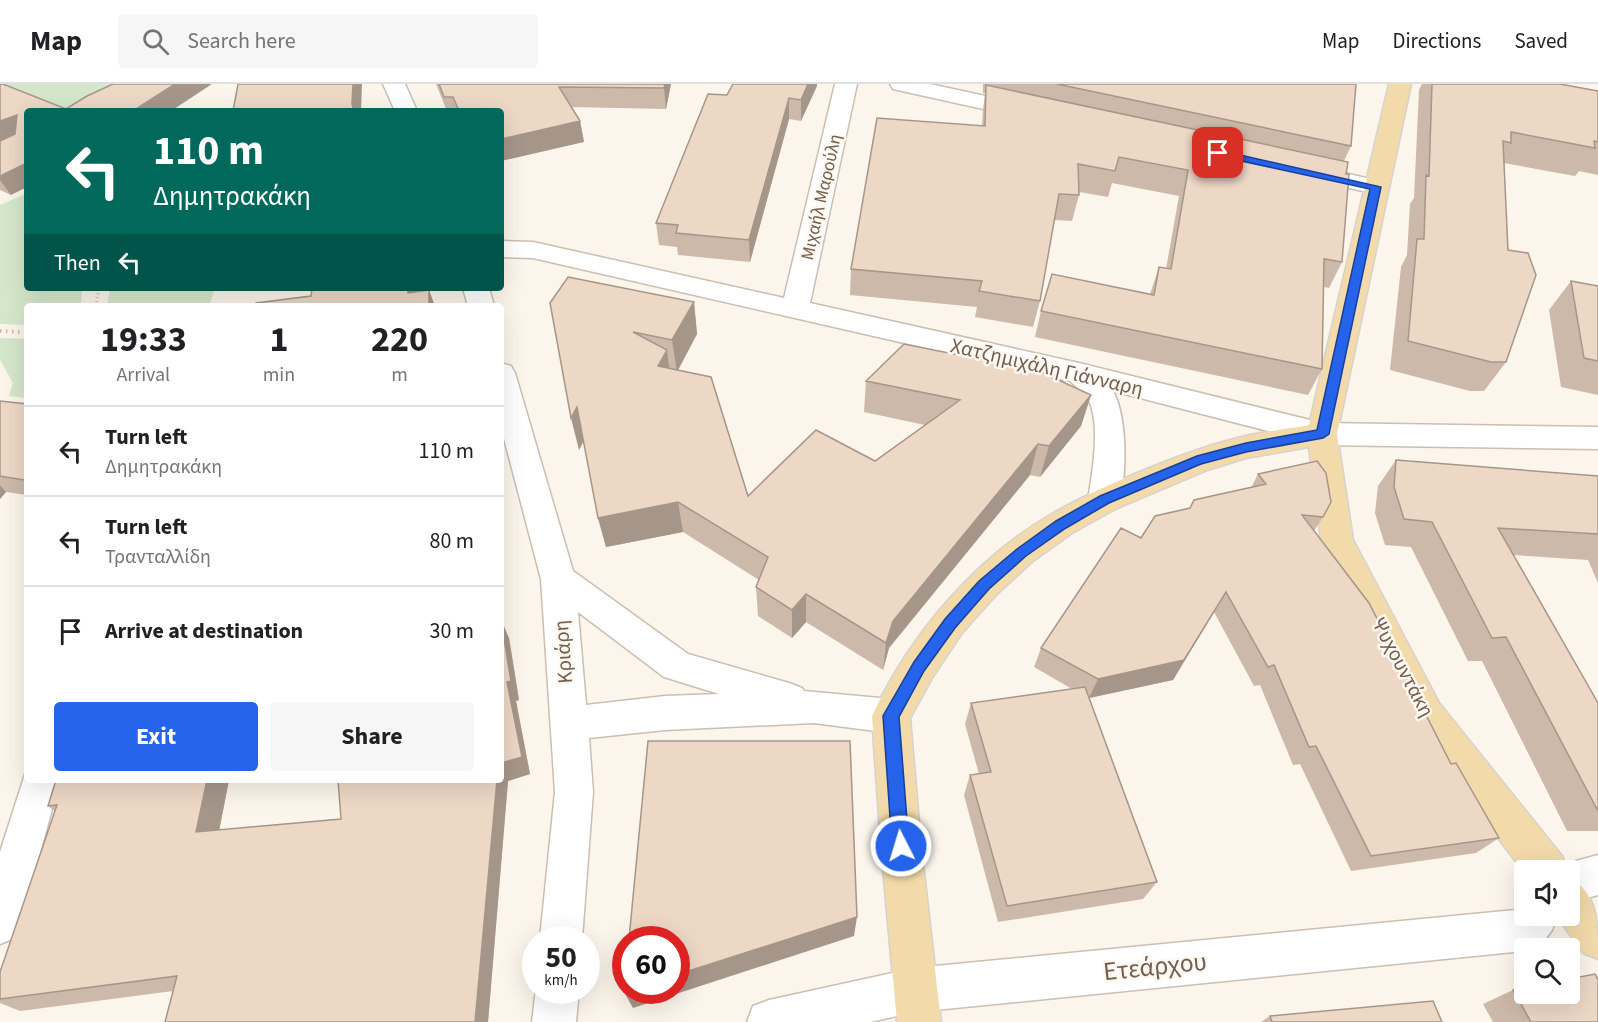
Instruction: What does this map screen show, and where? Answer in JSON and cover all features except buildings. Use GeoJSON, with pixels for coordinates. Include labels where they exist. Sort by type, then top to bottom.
{"type":"FeatureCollection","features":[{"type":"Feature","properties":{"kind":"main road","name":"Ψυχουντάκη"},"geometry":{"type":"LineString","coordinates":[[1400,84],[1323,434],[1337,540],[1426,715],[1540,860]]}},
{"type":"Feature","properties":{"kind":"main road"},"geometry":{"type":"LineString","coordinates":[[917,1006],[891,716],[919,667],[950,623],[984,585],[1029,547],[1061,524],[1104,500],[1197,461],[1246,447],[1323,434]]}},
{"type":"Feature","properties":{"kind":"main road"},"geometry":{"type":"LineString","coordinates":[[1580,913],[1598,938]]}},
{"type":"Feature","properties":{"kind":"street"},"geometry":{"type":"LineString","coordinates":[[394,84],[405,108]]}},
{"type":"Feature","properties":{"kind":"street","name":"Μιχαήλ Μαρούλη"},"geometry":{"type":"LineString","coordinates":[[795,309],[846,84]]}},
{"type":"Feature","properties":{"kind":"street"},"geometry":{"type":"LineString","coordinates":[[901,84],[1052,117]]}},
{"type":"Feature","properties":{"kind":"street"},"geometry":{"type":"LineString","coordinates":[[1283,167],[1376,187]]}},
{"type":"Feature","properties":{"kind":"street","name":"Χατζημιχάλη Γιάνναρη"},"geometry":{"type":"LineString","coordinates":[[504,249],[533,250],[795,309],[1078,373],[1323,434],[1598,438]]}},
{"type":"Feature","properties":{"kind":"street"},"geometry":{"type":"LineString","coordinates":[[1078,373],[1095,388],[1105,406],[1108,442],[1104,500]]}},
{"type":"Feature","properties":{"kind":"street","name":"Κριάρη"},"geometry":{"type":"LineString","coordinates":[[504,384],[558,579],[574,792],[562,926]]}},
{"type":"Feature","properties":{"kind":"street"},"geometry":{"type":"LineString","coordinates":[[558,579],[677,666],[814,707]]}},
{"type":"Feature","properties":{"kind":"street"},"geometry":{"type":"LineString","coordinates":[[568,724],[665,713],[814,707],[891,716]]}},
{"type":"Feature","properties":{"kind":"street"},"geometry":{"type":"LineString","coordinates":[[0,923],[40,783]]}},
{"type":"Feature","properties":{"kind":"street"},"geometry":{"type":"LineString","coordinates":[[1580,879],[1598,875]]}},
{"type":"Feature","properties":{"kind":"street","name":"Ετεάρχου"},"geometry":{"type":"LineString","coordinates":[[769,1022],[917,1006],[1526,930],[1529,926]]}},
{"type":"Feature","properties":{"kind":"street"},"geometry":{"type":"LineString","coordinates":[[554,1022],[556,1004]]}},
{"type":"Feature","properties":{"kind":"path"},"geometry":{"type":"LineString","coordinates":[[0,331],[24,332]]}},
{"type":"Feature","properties":{"kind":"green space"},"geometry":{"type":"Polygon","coordinates":[[[0,84],[115,84],[69,108],[60,108],[12,87],[0,93],[0,84]]]}},
{"type":"Feature","properties":{"kind":"green space"},"geometry":{"type":"Polygon","coordinates":[[[24,194],[24,291],[82,291],[81,303],[24,303],[24,325],[0,324],[0,205],[24,194]]]}},
{"type":"Feature","properties":{"kind":"green space"},"geometry":{"type":"Polygon","coordinates":[[[110,291],[214,291],[210,303],[108,303],[110,291]]]}},
{"type":"Feature","properties":{"kind":"green space"},"geometry":{"type":"Polygon","coordinates":[[[0,338],[24,339],[24,398],[9,396],[13,383],[0,360],[0,338]]]}},
{"type":"Feature","properties":{"kind":"route"},"geometry":{"type":"LineString","coordinates":[[901,846],[891,716],[919,667],[950,623],[984,585],[1021,552],[1061,524],[1104,500],[1197,461],[1246,447],[1323,434],[1376,187],[1218,153]]}}]}
